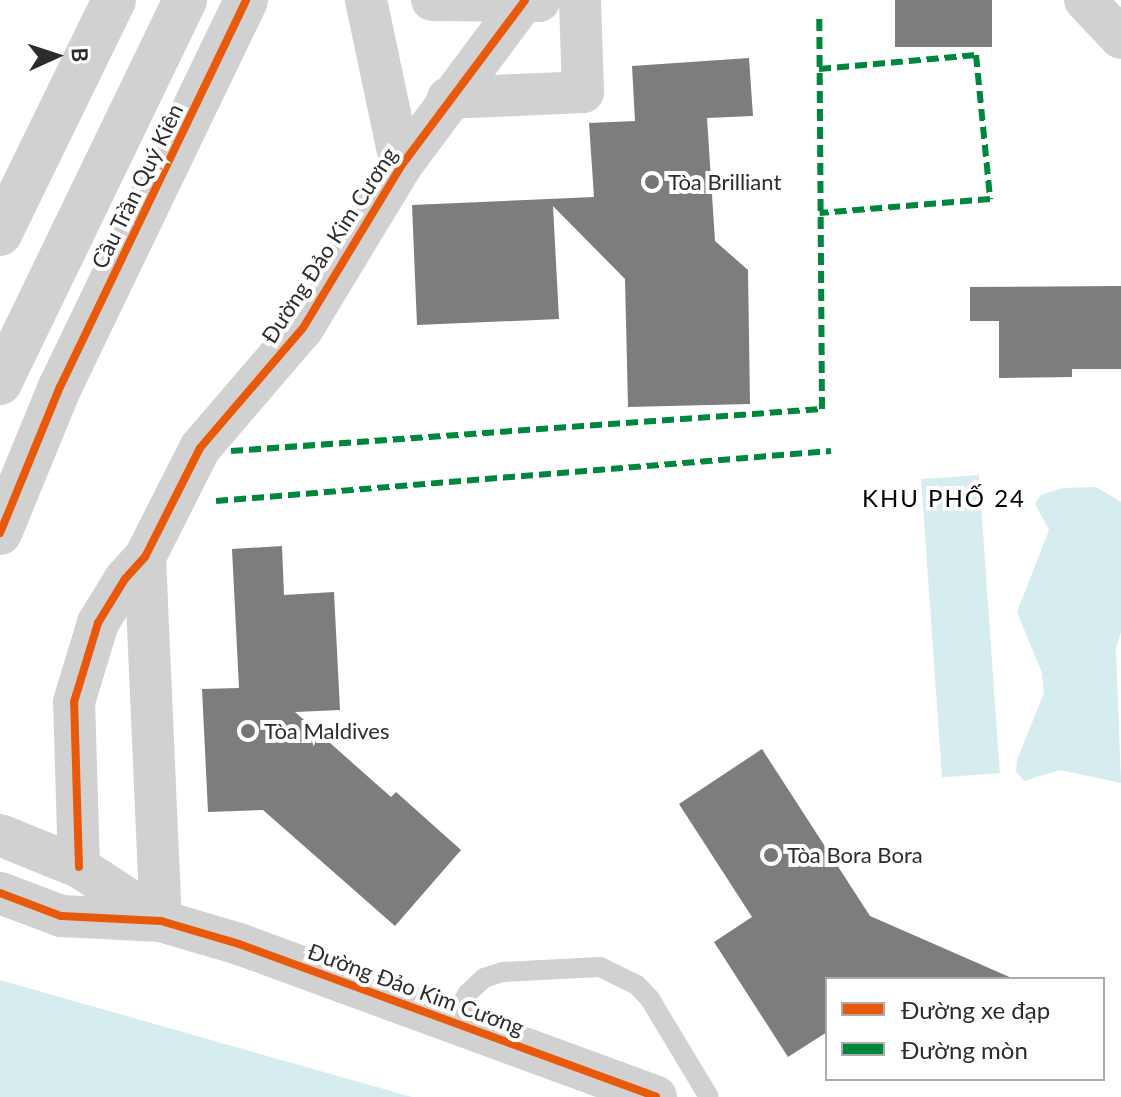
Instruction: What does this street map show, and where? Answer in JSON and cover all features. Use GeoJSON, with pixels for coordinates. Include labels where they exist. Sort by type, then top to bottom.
{"type":"FeatureCollection","features":[{"type":"Feature","properties":{"kind":"street"},"geometry":{"type":"LineString","coordinates":[[0,234],[114,0]]}},
{"type":"Feature","properties":{"kind":"street","name":"Cầu Trần Quý Kiên"},"geometry":{"type":"LineString","coordinates":[[5,373],[185,0]]}},
{"type":"Feature","properties":{"kind":"street","name":"Cầu Trần Quý Kiên"},"geometry":{"type":"LineString","coordinates":[[0,533],[60,387],[246,0]]}},
{"type":"Feature","properties":{"kind":"street"},"geometry":{"type":"LineString","coordinates":[[366,0],[401,166]]}},
{"type":"Feature","properties":{"kind":"street"},"geometry":{"type":"LineString","coordinates":[[432,0],[538,1]]}},
{"type":"Feature","properties":{"kind":"street"},"geometry":{"type":"LineString","coordinates":[[448,98],[583,92],[580,0]]}},
{"type":"Feature","properties":{"kind":"street"},"geometry":{"type":"LineString","coordinates":[[1085,0],[1121,38]]}},
{"type":"Feature","properties":{"kind":"street","name":"Đường Đảo Kim Cương"},"geometry":{"type":"LineString","coordinates":[[79,867],[73,725],[78,681],[111,599],[145,557],[200,448],[303,328],[401,166],[448,98],[538,1]]}},
{"type":"Feature","properties":{"kind":"street","name":"Đường Đảo Kim Cương"},"geometry":{"type":"LineString","coordinates":[[145,557],[161,921]]}},
{"type":"Feature","properties":{"kind":"street","name":"Đường Đảo Kim Cương"},"geometry":{"type":"LineString","coordinates":[[0,835],[79,867],[161,921],[453,1020],[656,1097]]}},
{"type":"Feature","properties":{"kind":"street","name":"Đường Đảo Kim Cương"},"geometry":{"type":"LineString","coordinates":[[0,893],[61,916],[161,921]]}},
{"type":"Feature","properties":{"kind":"lane"},"geometry":{"type":"LineString","coordinates":[[453,1020],[468,993],[484,978],[503,972],[600,967],[637,985],[650,999],[709,1097]]}},
{"type":"Feature","properties":{"kind":"water"},"geometry":{"type":"Polygon","coordinates":[[[979,475],[1000,773],[942,777],[921,479],[979,475]]]}},
{"type":"Feature","properties":{"kind":"water"},"geometry":{"type":"Polygon","coordinates":[[[1096,487],[1121,502],[1121,632],[1116,648],[1121,783],[1060,770],[1024,781],[1016,771],[1017,760],[1044,693],[1042,673],[1017,612],[1049,530],[1035,504],[1041,495],[1063,488],[1096,487]]]}},
{"type":"Feature","properties":{"kind":"water"},"geometry":{"type":"Polygon","coordinates":[[[0,980],[412,1097],[0,1097],[0,980]]]}},
{"type":"Feature","properties":{"kind":"building"},"geometry":{"type":"Polygon","coordinates":[[[895,0],[992,0],[992,47],[895,47],[895,0]]]}},
{"type":"Feature","properties":{"kind":"building","name":"Tòa Brilliant"},"geometry":{"type":"Polygon","coordinates":[[[749,58],[753,116],[707,118],[715,241],[748,270],[750,404],[628,407],[625,279],[553,206],[559,319],[417,325],[412,205],[594,197],[589,123],[635,121],[632,66],[749,58]]]}},
{"type":"Feature","properties":{"kind":"building"},"geometry":{"type":"Polygon","coordinates":[[[1121,286],[1121,369],[1072,369],[1072,377],[999,378],[999,321],[970,321],[970,287],[1121,286]]]}},
{"type":"Feature","properties":{"kind":"building","name":"Tòa Maldives"},"geometry":{"type":"Polygon","coordinates":[[[282,546],[284,595],[334,592],[340,710],[295,712],[391,797],[396,792],[461,850],[395,926],[263,810],[208,812],[202,689],[239,688],[232,549],[282,546]]]}},
{"type":"Feature","properties":{"kind":"building","name":"Tòa Bora Bora"},"geometry":{"type":"Polygon","coordinates":[[[762,749],[870,916],[1009,977],[825,977],[825,1033],[788,1057],[714,942],[752,917],[679,804],[762,749]]]}},
{"type":"Feature","properties":{"kind":"marked path"},"geometry":{"type":"LineString","coordinates":[[231,451],[822,409],[819,16]]}},
{"type":"Feature","properties":{"kind":"marked path"},"geometry":{"type":"LineString","coordinates":[[819,69],[976,55],[990,199],[820,213]]}},
{"type":"Feature","properties":{"kind":"marked path"},"geometry":{"type":"LineString","coordinates":[[216,501],[831,451]]}},
{"type":"Feature","properties":{"kind":"cycle path"},"geometry":{"type":"LineString","coordinates":[[0,533],[60,387],[246,0]]}},
{"type":"Feature","properties":{"kind":"cycle path"},"geometry":{"type":"LineString","coordinates":[[79,867],[74,702],[98,623],[125,579],[145,557],[200,448],[303,328],[401,166],[525,0]]}},
{"type":"Feature","properties":{"kind":"cycle path"},"geometry":{"type":"LineString","coordinates":[[0,893],[61,916],[161,921],[239,944],[656,1097]]}},
{"type":"Feature","properties":{"kind":"place","name":"Tòa Brilliant"},"geometry":{"type":"Point","coordinates":[652,182]}},
{"type":"Feature","properties":{"kind":"place","name":"Tòa Maldives"},"geometry":{"type":"Point","coordinates":[248,731]}},
{"type":"Feature","properties":{"kind":"place","name":"Tòa Bora Bora"},"geometry":{"type":"Point","coordinates":[771,855]}},
{"type":"Feature","properties":{"kind":"district","name":"KHU PHỐ 24"},"geometry":{"type":"Point","coordinates":[944,498]}}]}
